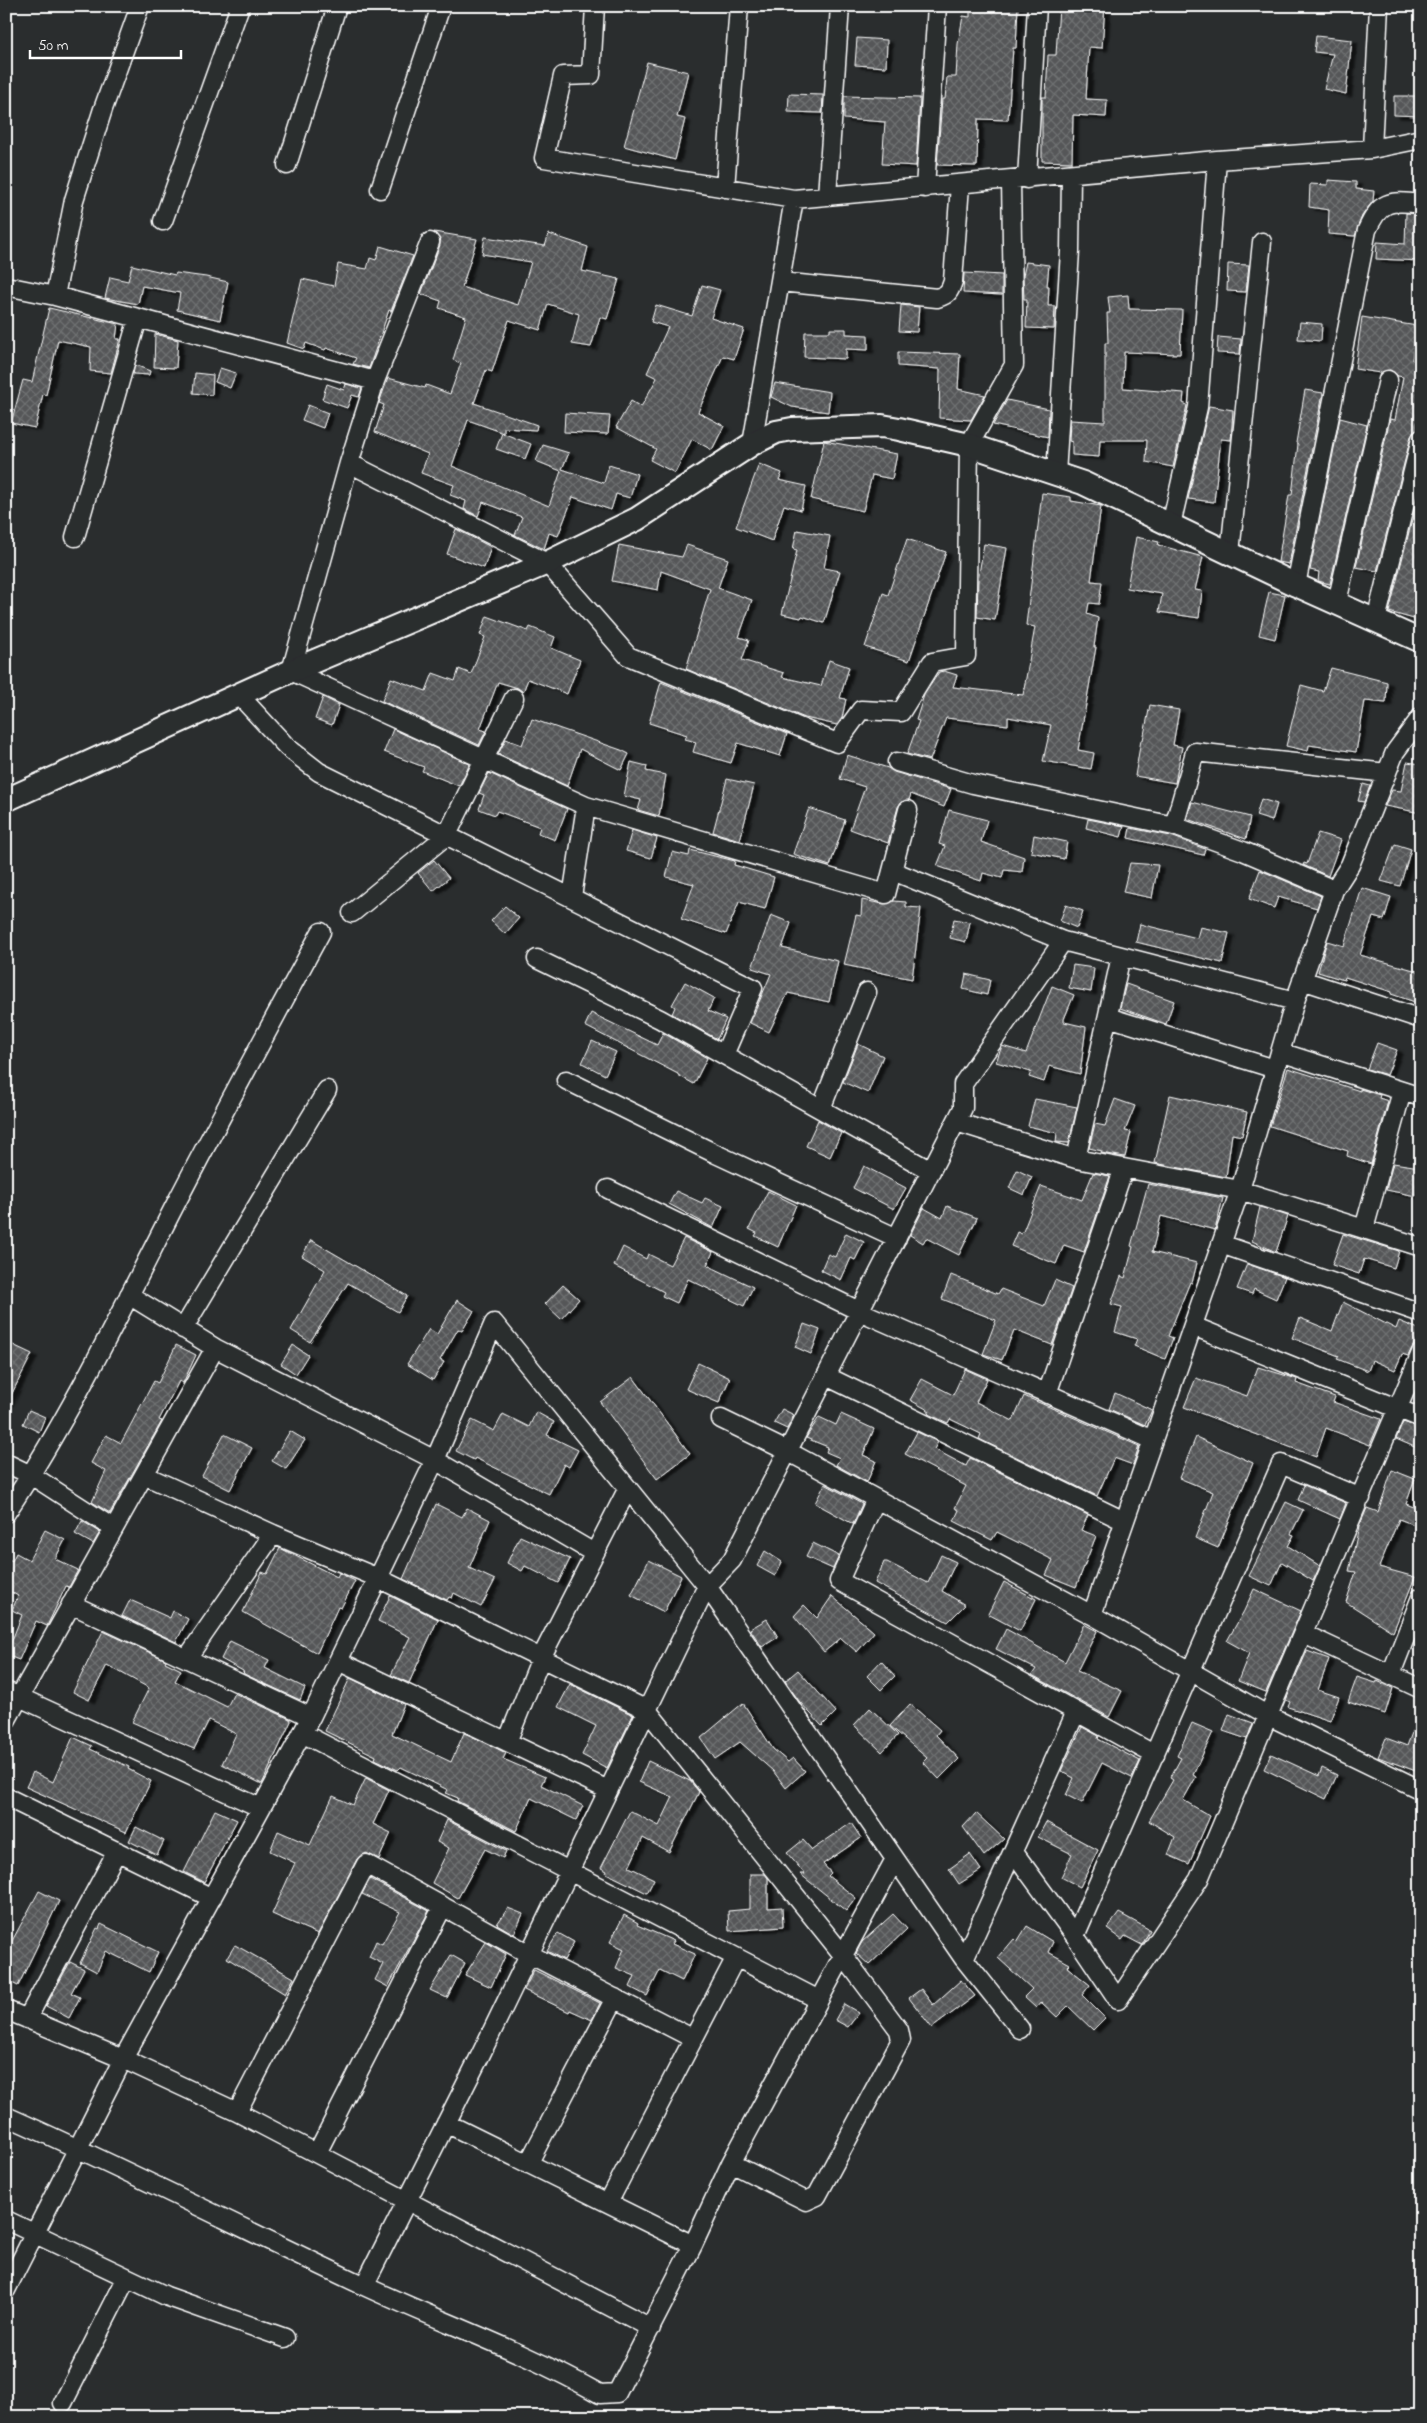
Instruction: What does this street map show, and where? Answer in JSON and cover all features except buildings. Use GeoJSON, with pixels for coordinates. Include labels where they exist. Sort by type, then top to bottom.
{"type":"FeatureCollection","features":[{"type":"Feature","properties":{"kind":"street"},"geometry":{"type":"LineString","coordinates":[[55,296],[74,200],[103,109],[140,6]]}},
{"type":"Feature","properties":{"kind":"street"},"geometry":{"type":"LineString","coordinates":[[163,221],[240,6]]}},
{"type":"Feature","properties":{"kind":"street"},"geometry":{"type":"LineString","coordinates":[[287,165],[337,6]]}},
{"type":"Feature","properties":{"kind":"street"},"geometry":{"type":"LineString","coordinates":[[380,189],[441,6]]}},
{"type":"Feature","properties":{"kind":"street"},"geometry":{"type":"LineString","coordinates":[[595,6],[591,75],[563,76],[544,158],[794,199],[1019,180],[1217,160],[1372,149],[1421,140]]}},
{"type":"Feature","properties":{"kind":"street"},"geometry":{"type":"LineString","coordinates":[[725,188],[739,6]]}},
{"type":"Feature","properties":{"kind":"street"},"geometry":{"type":"LineString","coordinates":[[827,196],[840,6]]}},
{"type":"Feature","properties":{"kind":"street"},"geometry":{"type":"LineString","coordinates":[[925,188],[937,6]]}},
{"type":"Feature","properties":{"kind":"street"},"geometry":{"type":"LineString","coordinates":[[349,464],[547,563],[628,656],[837,743],[861,710],[901,712],[932,662],[966,656],[969,445],[1014,365],[1019,180],[1037,6]]}},
{"type":"Feature","properties":{"kind":"street"},"geometry":{"type":"LineString","coordinates":[[1372,149],[1379,6]]}},
{"type":"Feature","properties":{"kind":"street"},"geometry":{"type":"LineString","coordinates":[[1171,525],[1198,407],[1217,160]]}},
{"type":"Feature","properties":{"kind":"street"},"geometry":{"type":"LineString","coordinates":[[1056,474],[1070,250],[1071,175]]}},
{"type":"Feature","properties":{"kind":"street"},"geometry":{"type":"LineString","coordinates":[[780,282],[937,298],[943,296],[950,292],[953,281],[960,185]]}},
{"type":"Feature","properties":{"kind":"street"},"geometry":{"type":"LineString","coordinates":[[752,444],[794,199]]}},
{"type":"Feature","properties":{"kind":"street"},"geometry":{"type":"LineString","coordinates":[[1296,585],[1367,230],[1376,210],[1381,206],[1389,203],[1421,204]]}},
{"type":"Feature","properties":{"kind":"street"},"geometry":{"type":"LineString","coordinates":[[291,671],[349,464],[376,381],[430,242]]}},
{"type":"Feature","properties":{"kind":"street"},"geometry":{"type":"LineString","coordinates":[[1230,553],[1262,242]]}},
{"type":"Feature","properties":{"kind":"street"},"geometry":{"type":"LineString","coordinates":[[6,286],[55,296],[376,381]]}},
{"type":"Feature","properties":{"kind":"street"},"geometry":{"type":"LineString","coordinates":[[75,537],[138,318]]}},
{"type":"Feature","properties":{"kind":"street"},"geometry":{"type":"LineString","coordinates":[[1337,602],[1388,380]]}},
{"type":"Feature","properties":{"kind":"street"},"geometry":{"type":"LineString","coordinates":[[6,800],[291,671],[547,563],[637,519],[752,444],[776,432],[792,429],[882,426],[969,445],[1083,483],[1296,585],[1421,641]]}},
{"type":"Feature","properties":{"kind":"street"},"geometry":{"type":"LineString","coordinates":[[1376,620],[1421,439]]}},
{"type":"Feature","properties":{"kind":"street"},"geometry":{"type":"LineString","coordinates":[[291,671],[586,806],[886,894],[908,810]]}},
{"type":"Feature","properties":{"kind":"street"},"geometry":{"type":"LineString","coordinates":[[239,695],[288,747],[319,772],[752,988],[724,1055]]}},
{"type":"Feature","properties":{"kind":"street"},"geometry":{"type":"LineString","coordinates":[[352,913],[447,836],[514,698]]}},
{"type":"Feature","properties":{"kind":"street"},"geometry":{"type":"LineString","coordinates":[[1092,1614],[1240,1190],[1294,1001],[1334,890],[1350,865],[1395,752],[1421,717]]}},
{"type":"Feature","properties":{"kind":"street"},"geometry":{"type":"LineString","coordinates":[[1174,826],[1195,752],[1387,773]]}},
{"type":"Feature","properties":{"kind":"street"},"geometry":{"type":"LineString","coordinates":[[897,762],[973,784],[1174,826],[1243,851],[1334,890]]}},
{"type":"Feature","properties":{"kind":"street"},"geometry":{"type":"LineString","coordinates":[[572,897],[586,806]]}},
{"type":"Feature","properties":{"kind":"street"},"geometry":{"type":"LineString","coordinates":[[893,871],[1063,941],[1294,1001]]}},
{"type":"Feature","properties":{"kind":"street"},"geometry":{"type":"LineString","coordinates":[[6,1513],[32,1475],[73,1403],[198,1161],[321,932]]}},
{"type":"Feature","properties":{"kind":"street"},"geometry":{"type":"LineString","coordinates":[[364,2286],[446,2124],[707,1586],[732,1560],[963,1108],[963,1084],[1063,941]]}},
{"type":"Feature","properties":{"kind":"street"},"geometry":{"type":"LineString","coordinates":[[1076,1159],[1121,956]]}},
{"type":"Feature","properties":{"kind":"street"},"geometry":{"type":"LineString","coordinates":[[537,959],[660,1019],[931,1171]]}},
{"type":"Feature","properties":{"kind":"street"},"geometry":{"type":"LineString","coordinates":[[1302,980],[1421,1019]]}},
{"type":"Feature","properties":{"kind":"street"},"geometry":{"type":"LineString","coordinates":[[821,1109],[867,992]]}},
{"type":"Feature","properties":{"kind":"street"},"geometry":{"type":"LineString","coordinates":[[1108,1018],[1421,1097]]}},
{"type":"Feature","properties":{"kind":"street"},"geometry":{"type":"LineString","coordinates":[[566,1080],[716,1154],[897,1238]]}},
{"type":"Feature","properties":{"kind":"street"},"geometry":{"type":"LineString","coordinates":[[183,1329],[327,1090]]}},
{"type":"Feature","properties":{"kind":"street"},"geometry":{"type":"LineString","coordinates":[[1364,1229],[1402,1091]]}},
{"type":"Feature","properties":{"kind":"street"},"geometry":{"type":"LineString","coordinates":[[956,1122],[1076,1159],[1240,1190],[1421,1247]]}},
{"type":"Feature","properties":{"kind":"street"},"geometry":{"type":"LineString","coordinates":[[1047,1394],[1124,1168]]}},
{"type":"Feature","properties":{"kind":"street"},"geometry":{"type":"LineString","coordinates":[[608,1189],[859,1311],[1153,1440]]}},
{"type":"Feature","properties":{"kind":"street"},"geometry":{"type":"LineString","coordinates":[[1221,1244],[1421,1313]]}},
{"type":"Feature","properties":{"kind":"street"},"geometry":{"type":"LineString","coordinates":[[129,1295],[215,1348],[435,1460],[594,1553]]}},
{"type":"Feature","properties":{"kind":"street"},"geometry":{"type":"LineString","coordinates":[[6,2290],[123,2059],[311,1717],[435,1460],[494,1323],[707,1586],[964,1959],[1020,2029]]}},
{"type":"Feature","properties":{"kind":"street"},"geometry":{"type":"LineString","coordinates":[[1193,1326],[1421,1418]]}},
{"type":"Feature","properties":{"kind":"street"},"geometry":{"type":"LineString","coordinates":[[6,1721],[13,1694],[71,1604],[215,1348]]}},
{"type":"Feature","properties":{"kind":"street"},"geometry":{"type":"LineString","coordinates":[[1013,1851],[1075,1936],[1118,2000],[1199,1879],[1421,1353]]}},
{"type":"Feature","properties":{"kind":"street"},"geometry":{"type":"LineString","coordinates":[[826,1376],[1124,1521]]}},
{"type":"Feature","properties":{"kind":"street"},"geometry":{"type":"LineString","coordinates":[[721,1419],[788,1451],[1092,1614],[1269,1716],[1421,1790]]}},
{"type":"Feature","properties":{"kind":"street"},"geometry":{"type":"LineString","coordinates":[[6,1463],[32,1475],[113,1528]]}},
{"type":"Feature","properties":{"kind":"street"},"geometry":{"type":"LineString","coordinates":[[1075,1936],[1155,1755],[1189,1670],[1281,1464],[1361,1498]]}},
{"type":"Feature","properties":{"kind":"street"},"geometry":{"type":"LineString","coordinates":[[144,1475],[273,1534],[378,1578],[647,1710],[843,1955],[899,2030],[901,2040],[817,2196],[806,2201],[731,2163]]}},
{"type":"Feature","properties":{"kind":"street"},"geometry":{"type":"LineString","coordinates":[[507,1742],[541,1658],[628,1488]]}},
{"type":"Feature","properties":{"kind":"street"},"geometry":{"type":"LineString","coordinates":[[876,1499],[839,1581],[1155,1755]]}},
{"type":"Feature","properties":{"kind":"street"},"geometry":{"type":"LineString","coordinates":[[187,1658],[273,1534]]}},
{"type":"Feature","properties":{"kind":"street"},"geometry":{"type":"LineString","coordinates":[[1391,1674],[1421,1597]]}},
{"type":"Feature","properties":{"kind":"street"},"geometry":{"type":"LineString","coordinates":[[71,1604],[311,1717]]}},
{"type":"Feature","properties":{"kind":"street"},"geometry":{"type":"LineString","coordinates":[[1304,1634],[1421,1688]]}},
{"type":"Feature","properties":{"kind":"street"},"geometry":{"type":"LineString","coordinates":[[338,1661],[608,1790]]}},
{"type":"Feature","properties":{"kind":"street"},"geometry":{"type":"LineString","coordinates":[[13,1694],[261,1808]]}},
{"type":"Feature","properties":{"kind":"street"},"geometry":{"type":"LineString","coordinates":[[964,1959],[1076,1712]]}},
{"type":"Feature","properties":{"kind":"street"},"geometry":{"type":"LineString","coordinates":[[302,1734],[570,1870],[819,2000]]}},
{"type":"Feature","properties":{"kind":"street"},"geometry":{"type":"LineString","coordinates":[[6,1797],[212,1898]]}},
{"type":"Feature","properties":{"kind":"street"},"geometry":{"type":"LineString","coordinates":[[27,2019],[118,1852]]}},
{"type":"Feature","properties":{"kind":"street"},"geometry":{"type":"LineString","coordinates":[[6,2116],[78,2148],[364,2286],[480,2335],[600,2394],[617,2393],[693,2245],[731,2163],[895,1859]]}},
{"type":"Feature","properties":{"kind":"street"},"geometry":{"type":"LineString","coordinates":[[237,2112],[366,1864],[529,1954],[692,2038]]}},
{"type":"Feature","properties":{"kind":"street"},"geometry":{"type":"LineString","coordinates":[[317,2153],[443,1906]]}},
{"type":"Feature","properties":{"kind":"street"},"geometry":{"type":"LineString","coordinates":[[608,2203],[692,2038],[736,1957]]}},
{"type":"Feature","properties":{"kind":"street"},"geometry":{"type":"LineString","coordinates":[[528,2164],[615,1998]]}},
{"type":"Feature","properties":{"kind":"street"},"geometry":{"type":"LineString","coordinates":[[6,2010],[123,2059],[237,2112],[408,2199],[651,2328]]}},
{"type":"Feature","properties":{"kind":"street"},"geometry":{"type":"LineString","coordinates":[[446,2124],[693,2245]]}},
{"type":"Feature","properties":{"kind":"street"},"geometry":{"type":"LineString","coordinates":[[6,2220],[35,2232],[126,2279],[166,2296],[285,2338]]}},
{"type":"Feature","properties":{"kind":"street"},"geometry":{"type":"LineString","coordinates":[[63,2404],[126,2279]]}}]}
